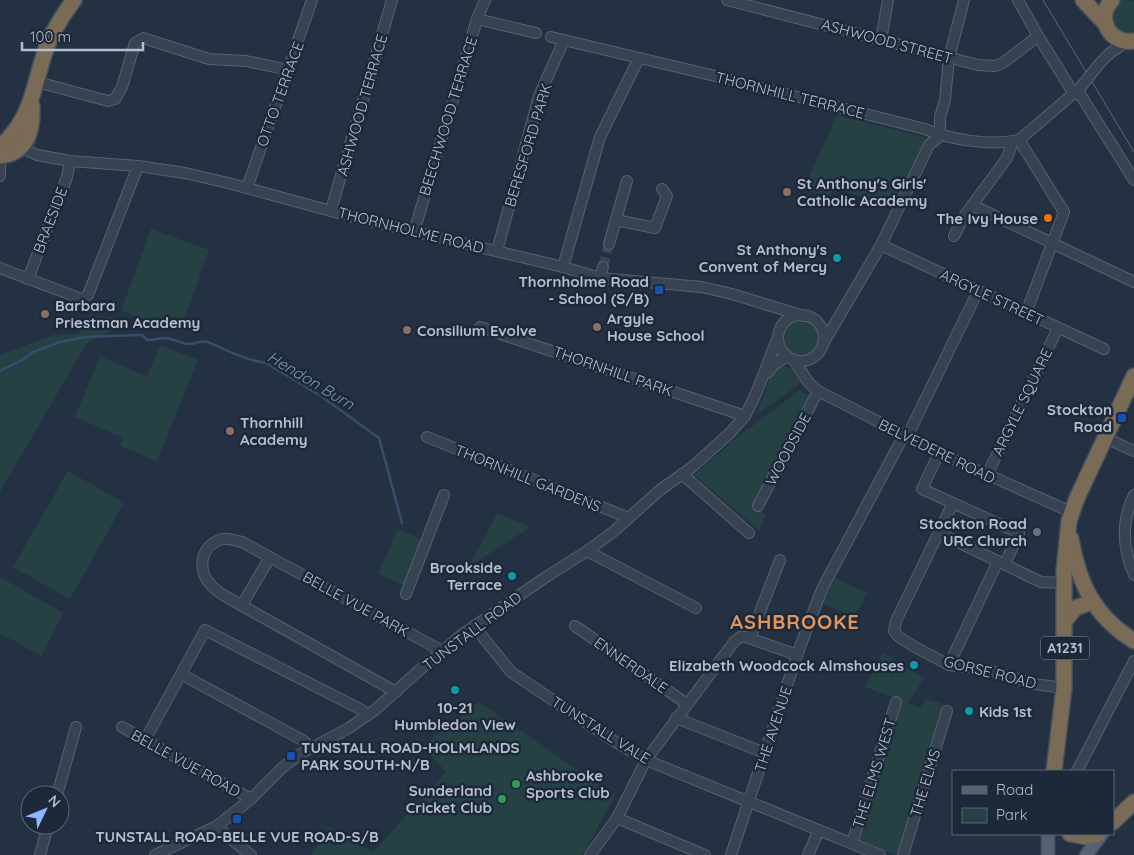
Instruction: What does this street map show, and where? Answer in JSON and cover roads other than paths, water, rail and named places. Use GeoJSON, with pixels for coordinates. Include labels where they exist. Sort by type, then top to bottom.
{"type":"FeatureCollection","features":[{"type":"Feature","properties":{"kind":"highway"},"geometry":{"type":"LineString","coordinates":[[32,100],[32,129],[23,144],[10,154],[1,151],[20,126],[32,100],[43,58],[53,33],[74,0]]}},
{"type":"Feature","properties":{"kind":"highway"},"geometry":{"type":"LineString","coordinates":[[1083,0],[1117,39],[1131,43]]}},
{"type":"Feature","properties":{"kind":"highway"},"geometry":{"type":"LineString","coordinates":[[1105,25],[1106,8],[1112,0]]}},
{"type":"Feature","properties":{"kind":"highway","name":"A1231"},"geometry":{"type":"LineString","coordinates":[[1054,770],[1064,688],[1064,559],[1069,519],[1134,376]]}},
{"type":"Feature","properties":{"kind":"highway","name":"A1231"},"geometry":{"type":"LineString","coordinates":[[1108,433],[1134,389]]}},
{"type":"Feature","properties":{"kind":"highway"},"geometry":{"type":"LineString","coordinates":[[1069,519],[1073,551],[1080,577],[1092,602],[1106,620],[1134,641]]}},
{"type":"Feature","properties":{"kind":"highway","name":"A1231"},"geometry":{"type":"LineString","coordinates":[[1064,622],[1075,608],[1092,602]]}},
{"type":"Feature","properties":{"kind":"highway"},"geometry":{"type":"LineString","coordinates":[[1114,821],[1134,802]]}},
{"type":"Feature","properties":{"kind":"highway"},"geometry":{"type":"LineString","coordinates":[[1078,835],[1092,835]]}},
{"type":"Feature","properties":{"kind":"main road"},"geometry":{"type":"LineString","coordinates":[[1048,835],[1048,855]]}},
{"type":"Feature","properties":{"kind":"main road"},"geometry":{"type":"LineString","coordinates":[[1086,855],[1101,835]]}},
{"type":"Feature","properties":{"kind":"street","name":"OTTO TERRACE"},"geometry":{"type":"LineString","coordinates":[[247,188],[312,0]]}},
{"type":"Feature","properties":{"kind":"street","name":"ASHWOOD TERRACE"},"geometry":{"type":"LineString","coordinates":[[331,210],[392,0]]}},
{"type":"Feature","properties":{"kind":"street","name":"BEECHWOOD TERRACE"},"geometry":{"type":"LineString","coordinates":[[414,232],[477,19],[485,0]]}},
{"type":"Feature","properties":{"kind":"street","name":"ASHWOOD STREET"},"geometry":{"type":"LineString","coordinates":[[727,0],[978,65],[995,66],[1004,63],[1038,36]]}},
{"type":"Feature","properties":{"kind":"street"},"geometry":{"type":"LineString","coordinates":[[881,40],[888,0]]}},
{"type":"Feature","properties":{"kind":"street"},"geometry":{"type":"LineString","coordinates":[[808,382],[807,370],[814,357],[820,351],[881,245],[929,145],[940,136],[940,117],[945,100],[949,58],[964,0]]}},
{"type":"Feature","properties":{"kind":"street"},"geometry":{"type":"LineString","coordinates":[[1018,0],[1038,36],[1077,91],[1134,180]]}},
{"type":"Feature","properties":{"kind":"street"},"geometry":{"type":"LineString","coordinates":[[477,19],[536,33]]}},
{"type":"Feature","properties":{"kind":"street"},"geometry":{"type":"LineString","coordinates":[[954,236],[972,205],[1007,158],[1016,140],[1077,91],[1103,60],[1109,45],[1105,25]]}},
{"type":"Feature","properties":{"kind":"street","name":"THORNHILL TERRACE"},"geometry":{"type":"LineString","coordinates":[[551,37],[925,129],[940,136],[994,143],[1016,140]]}},
{"type":"Feature","properties":{"kind":"street"},"geometry":{"type":"LineString","coordinates":[[37,82],[108,101],[115,99],[122,87],[135,43],[143,38],[208,59],[246,62],[289,70]]}},
{"type":"Feature","properties":{"kind":"street","name":"BERESFORD PARK"},"geometry":{"type":"LineString","coordinates":[[497,251],[539,96],[564,40]]}},
{"type":"Feature","properties":{"kind":"street"},"geometry":{"type":"LineString","coordinates":[[1103,60],[1131,43]]}},
{"type":"Feature","properties":{"kind":"street"},"geometry":{"type":"LineString","coordinates":[[563,267],[600,137],[639,58]]}},
{"type":"Feature","properties":{"kind":"street"},"geometry":{"type":"LineString","coordinates":[[1016,140],[1064,212],[1026,313]]}},
{"type":"Feature","properties":{"kind":"street","name":"THORNHOLME ROAD"},"geometry":{"type":"LineString","coordinates":[[23,144],[53,158],[138,166],[185,173],[414,232],[563,267],[600,278],[702,287],[808,317]]}},
{"type":"Feature","properties":{"kind":"street"},"geometry":{"type":"LineString","coordinates":[[0,176],[1,151]]}},
{"type":"Feature","properties":{"kind":"street","name":"BRAESIDE"},"geometry":{"type":"LineString","coordinates":[[28,279],[67,177],[70,161]]}},
{"type":"Feature","properties":{"kind":"street"},"geometry":{"type":"LineString","coordinates":[[0,268],[82,299],[85,298],[88,295],[138,166]]}},
{"type":"Feature","properties":{"kind":"street"},"geometry":{"type":"LineString","coordinates":[[609,244],[627,181]]}},
{"type":"Feature","properties":{"kind":"street"},"geometry":{"type":"LineString","coordinates":[[616,220],[655,228],[667,196],[662,189]]}},
{"type":"Feature","properties":{"kind":"street"},"geometry":{"type":"LineString","coordinates":[[972,205],[1134,282]]}},
{"type":"Feature","properties":{"kind":"street","name":"ARGYLE STREET"},"geometry":{"type":"LineString","coordinates":[[881,245],[1104,350]]}},
{"type":"Feature","properties":{"kind":"street"},"geometry":{"type":"LineString","coordinates":[[600,278],[603,267]]}},
{"type":"Feature","properties":{"kind":"street","name":"THE AVENUE"},"geometry":{"type":"LineString","coordinates":[[731,855],[797,655],[822,589],[906,436],[978,291]]}},
{"type":"Feature","properties":{"kind":"street"},"geometry":{"type":"LineString","coordinates":[[767,305],[779,317],[782,351],[791,358],[802,361],[814,357]]}},
{"type":"Feature","properties":{"kind":"street"},"geometry":{"type":"LineString","coordinates":[[779,334],[785,323],[792,318],[808,317],[824,320],[832,318],[846,307]]}},
{"type":"Feature","properties":{"kind":"street"},"geometry":{"type":"LineString","coordinates":[[808,317],[819,324],[822,329],[823,344]]}},
{"type":"Feature","properties":{"kind":"street","name":"THORNHILL PARK"},"geometry":{"type":"LineString","coordinates":[[480,326],[745,416]]}},
{"type":"Feature","properties":{"kind":"street","name":"ARGYLE SQUARE"},"geometry":{"type":"LineString","coordinates":[[987,475],[1058,328]]}},
{"type":"Feature","properties":{"kind":"street","name":"TUNSTALL ROAD"},"geometry":{"type":"LineString","coordinates":[[155,855],[217,826],[251,799],[282,768],[309,748],[349,728],[367,716],[474,626],[546,576],[587,551],[691,468],[729,434],[745,416],[763,377],[779,334]]}},
{"type":"Feature","properties":{"kind":"street","name":"BELVEDERE ROAD"},"geometry":{"type":"LineString","coordinates":[[791,358],[808,382],[818,392],[987,475],[1069,519]]}},
{"type":"Feature","properties":{"kind":"street","name":"TUNSTALL ROAD"},"geometry":{"type":"LineString","coordinates":[[763,377],[775,364],[791,358]]}},
{"type":"Feature","properties":{"kind":"street","name":"WOODSIDE"},"geometry":{"type":"LineString","coordinates":[[758,506],[818,392]]}},
{"type":"Feature","properties":{"kind":"street"},"geometry":{"type":"LineString","coordinates":[[1108,433],[1134,451]]}},
{"type":"Feature","properties":{"kind":"street","name":"THORNHILL GARDENS"},"geometry":{"type":"LineString","coordinates":[[427,437],[629,518]]}},
{"type":"Feature","properties":{"kind":"street"},"geometry":{"type":"LineString","coordinates":[[939,453],[922,488],[1018,532],[949,665]]}},
{"type":"Feature","properties":{"kind":"street"},"geometry":{"type":"LineString","coordinates":[[682,474],[749,534]]}},
{"type":"Feature","properties":{"kind":"street"},"geometry":{"type":"LineString","coordinates":[[406,594],[444,496]]}},
{"type":"Feature","properties":{"kind":"street"},"geometry":{"type":"LineString","coordinates":[[1134,496],[1126,518],[1124,533],[1126,552],[1134,575]]}},
{"type":"Feature","properties":{"kind":"street"},"geometry":{"type":"LineString","coordinates":[[953,503],[939,533],[1041,582],[1064,584]]}},
{"type":"Feature","properties":{"kind":"street","name":"GORSE ROAD"},"geometry":{"type":"LineString","coordinates":[[939,533],[896,621],[894,631],[899,637],[913,646],[949,665],[988,670],[1034,684],[1064,688]]}},
{"type":"Feature","properties":{"kind":"street"},"geometry":{"type":"LineString","coordinates":[[242,605],[270,557],[242,542],[225,539],[212,544],[205,550],[202,563],[206,577],[211,585],[223,595],[396,692]]}},
{"type":"Feature","properties":{"kind":"street"},"geometry":{"type":"LineString","coordinates":[[587,551],[696,608]]}},
{"type":"Feature","properties":{"kind":"street","name":"BELLE VUE PARK"},"geometry":{"type":"LineString","coordinates":[[270,557],[442,651]]}},
{"type":"Feature","properties":{"kind":"street"},"geometry":{"type":"LineString","coordinates":[[750,638],[780,560]]}},
{"type":"Feature","properties":{"kind":"street","name":"TUNSTALL VALE"},"geometry":{"type":"LineString","coordinates":[[474,626],[511,672],[609,738],[646,760],[880,855]]}},
{"type":"Feature","properties":{"kind":"street","name":"ENNERDALE"},"geometry":{"type":"LineString","coordinates":[[575,626],[687,704]]}},
{"type":"Feature","properties":{"kind":"street"},"geometry":{"type":"LineString","coordinates":[[145,740],[205,630],[362,710],[367,716]]}},
{"type":"Feature","properties":{"kind":"street"},"geometry":{"type":"LineString","coordinates":[[590,855],[617,818],[646,760],[734,642],[740,637],[750,638],[797,655]]}},
{"type":"Feature","properties":{"kind":"street"},"geometry":{"type":"LineString","coordinates":[[1078,770],[1134,661]]}},
{"type":"Feature","properties":{"kind":"street"},"geometry":{"type":"LineString","coordinates":[[181,674],[304,741],[309,748]]}},
{"type":"Feature","properties":{"kind":"street","name":"THE ELMS WEST"},"geometry":{"type":"LineString","coordinates":[[852,843],[896,702]]}},
{"type":"Feature","properties":{"kind":"street","name":"THE ELMS"},"geometry":{"type":"LineString","coordinates":[[903,855],[947,711]]}},
{"type":"Feature","properties":{"kind":"street"},"geometry":{"type":"LineString","coordinates":[[676,718],[765,753]]}},
{"type":"Feature","properties":{"kind":"street","name":"BELLE VUE ROAD"},"geometry":{"type":"LineString","coordinates":[[122,726],[251,799]]}},
{"type":"Feature","properties":{"kind":"street"},"geometry":{"type":"LineString","coordinates":[[60,785],[76,727]]}},
{"type":"Feature","properties":{"kind":"street"},"geometry":{"type":"LineString","coordinates":[[617,818],[705,855]]}},
{"type":"Feature","properties":{"kind":"street"},"geometry":{"type":"LineString","coordinates":[[217,826],[251,855]]}},
{"type":"Feature","properties":{"kind":"street"},"geometry":{"type":"LineString","coordinates":[[808,855],[819,830]]}},
{"type":"Feature","properties":{"kind":"street"},"geometry":{"type":"LineString","coordinates":[[40,855],[45,835]]}},
{"type":"Feature","properties":{"kind":"waterway","name":"Hendon Burn"},"geometry":{"type":"LineString","coordinates":[[0,371],[33,352],[60,342],[85,337],[137,335],[142,335],[147,340],[166,338],[186,344],[208,342],[244,357],[266,363],[321,396],[379,438],[402,523]]}},
{"type":"Feature","properties":{"kind":"tunnel"},"geometry":{"type":"LineString","coordinates":[[603,267],[609,244]]}},
{"type":"Feature","properties":{"kind":"tram line"},"geometry":{"type":"LineString","coordinates":[[1043,0],[1134,152]]}},
{"type":"Feature","properties":{"kind":"place","name":"St Anthony's Girls' Catholic Academy"},"geometry":{"type":"Point","coordinates":[787,192]}},
{"type":"Feature","properties":{"kind":"place","name":"The Ivy House"},"geometry":{"type":"Point","coordinates":[1048,218]}},
{"type":"Feature","properties":{"kind":"place","name":"St Anthony's Convent of Mercy"},"geometry":{"type":"Point","coordinates":[837,258]}},
{"type":"Feature","properties":{"kind":"place","name":"Thornholme Road - School (S/B)"},"geometry":{"type":"Point","coordinates":[659,290]}},
{"type":"Feature","properties":{"kind":"place","name":"Barbara Priestman Academy"},"geometry":{"type":"Point","coordinates":[45,314]}},
{"type":"Feature","properties":{"kind":"place","name":"Argyle House School"},"geometry":{"type":"Point","coordinates":[597,327]}},
{"type":"Feature","properties":{"kind":"place","name":"Consilium Evolve"},"geometry":{"type":"Point","coordinates":[407,330]}},
{"type":"Feature","properties":{"kind":"place","name":"Stockton Road"},"geometry":{"type":"Point","coordinates":[1122,418]}},
{"type":"Feature","properties":{"kind":"place","name":"Thornhill Academy"},"geometry":{"type":"Point","coordinates":[230,431]}},
{"type":"Feature","properties":{"kind":"place","name":"Stockton Road URC Church"},"geometry":{"type":"Point","coordinates":[1037,532]}},
{"type":"Feature","properties":{"kind":"place","name":"Brookside Terrace"},"geometry":{"type":"Point","coordinates":[512,576]}},
{"type":"Feature","properties":{"kind":"place","name":"Elizabeth Woodcock Almshouses"},"geometry":{"type":"Point","coordinates":[914,665]}},
{"type":"Feature","properties":{"kind":"place","name":"10-21 Humbledon View"},"geometry":{"type":"Point","coordinates":[455,690]}},
{"type":"Feature","properties":{"kind":"place","name":"Kids 1st"},"geometry":{"type":"Point","coordinates":[969,711]}},
{"type":"Feature","properties":{"kind":"place","name":"TUNSTALL ROAD-HOLMLANDS PARK SOUTH-N/B"},"geometry":{"type":"Point","coordinates":[291,756]}},
{"type":"Feature","properties":{"kind":"place","name":"Ashbrooke Sports Club"},"geometry":{"type":"Point","coordinates":[516,784]}},
{"type":"Feature","properties":{"kind":"place","name":"Sunderland Cricket Club"},"geometry":{"type":"Point","coordinates":[502,799]}},
{"type":"Feature","properties":{"kind":"place","name":"TUNSTALL ROAD-BELLE VUE ROAD-S/B"},"geometry":{"type":"Point","coordinates":[237,819]}},
{"type":"Feature","properties":{"kind":"district","name":"ASHBROOKE"},"geometry":{"type":"Point","coordinates":[795,621]}}]}
